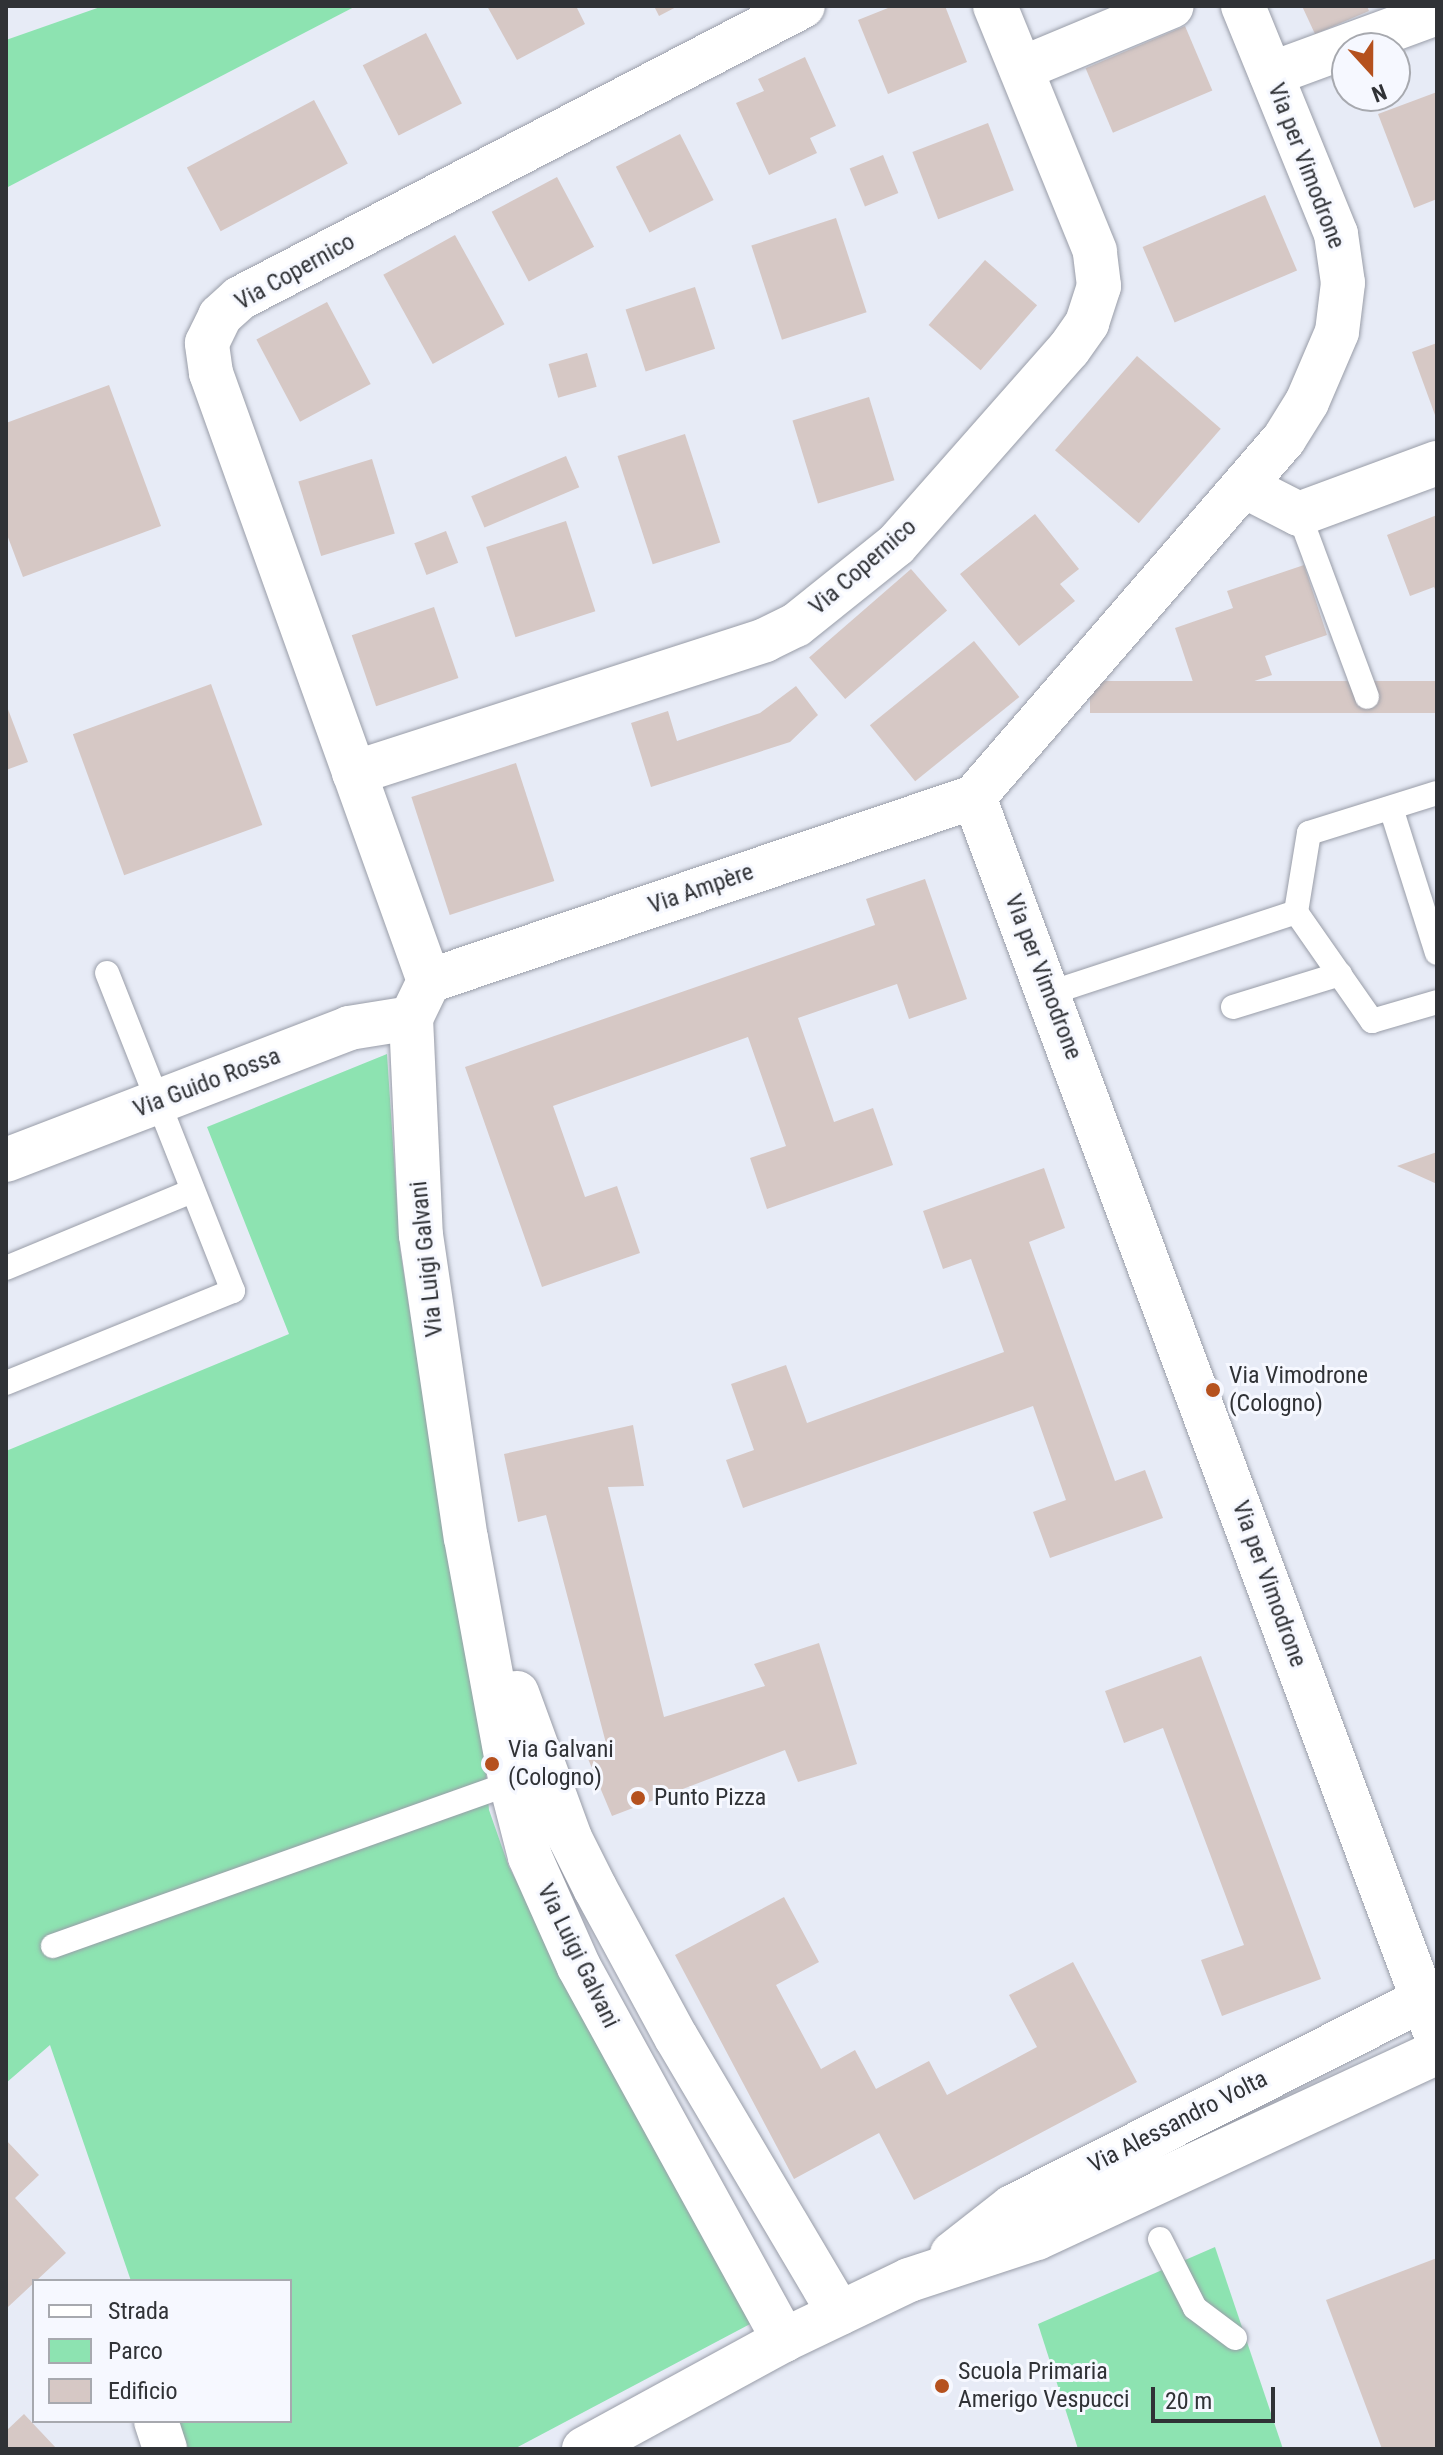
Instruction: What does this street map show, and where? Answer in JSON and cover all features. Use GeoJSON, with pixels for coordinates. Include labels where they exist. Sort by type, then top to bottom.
{"type":"FeatureCollection","features":[{"type":"Feature","properties":{"kind":"street","name":"Via Copernico"},"geometry":{"type":"LineString","coordinates":[[420,999],[354,773],[211,373],[207,343],[220,316],[240,298],[803,6]]}},
{"type":"Feature","properties":{"kind":"street","name":"Via Copernico"},"geometry":{"type":"LineString","coordinates":[[354,773],[765,640],[796,625],[896,545],[1069,349],[1087,323],[1099,286],[1095,251],[1023,68],[995,6]]}},
{"type":"Feature","properties":{"kind":"street"},"geometry":{"type":"LineString","coordinates":[[1023,68],[1172,6]]}},
{"type":"Feature","properties":{"kind":"street","name":"Via per Vimodrone"},"geometry":{"type":"LineString","coordinates":[[1243,6],[1336,234],[1343,300],[1333,342],[1307,402],[1246,487],[974,797],[1432,2009]]}},
{"type":"Feature","properties":{"kind":"street"},"geometry":{"type":"LineString","coordinates":[[1271,74],[1437,13]]}},
{"type":"Feature","properties":{"kind":"street"},"geometry":{"type":"LineString","coordinates":[[1246,487],[1299,514],[1437,463]]}},
{"type":"Feature","properties":{"kind":"street","name":"Via Ampère"},"geometry":{"type":"LineString","coordinates":[[420,999],[974,797]]}},
{"type":"Feature","properties":{"kind":"street","name":"Via Guido Rossa"},"geometry":{"type":"LineString","coordinates":[[6,1160],[420,999]]}},
{"type":"Feature","properties":{"kind":"street","name":"Via Luigi Galvani"},"geometry":{"type":"LineString","coordinates":[[420,999],[421,1235],[466,1538],[511,1783],[530,1857],[579,1967],[784,2340]]}},
{"type":"Feature","properties":{"kind":"street","name":"Via Luigi Galvani"},"geometry":{"type":"LineString","coordinates":[[466,1538],[570,1838],[676,2037],[839,2313]]}},
{"type":"Feature","properties":{"kind":"street","name":"Via Alessandro Volta"},"geometry":{"type":"LineString","coordinates":[[931,2270],[1012,2207],[1432,2009]]}},
{"type":"Feature","properties":{"kind":"street","name":"Via Alessandro Volta"},"geometry":{"type":"LineString","coordinates":[[584,2449],[784,2340],[931,2270],[1037,2238],[1437,2052]]}},
{"type":"Feature","properties":{"kind":"street"},"geometry":{"type":"LineString","coordinates":[[157,2423],[165,2449]]}},
{"type":"Feature","properties":{"kind":"lane"},"geometry":{"type":"LineString","coordinates":[[1299,514],[1367,697]]}},
{"type":"Feature","properties":{"kind":"lane"},"geometry":{"type":"LineString","coordinates":[[1437,793],[1309,833],[1296,912],[1372,1021],[1437,1002]]}},
{"type":"Feature","properties":{"kind":"lane"},"geometry":{"type":"LineString","coordinates":[[1391,808],[1437,953]]}},
{"type":"Feature","properties":{"kind":"lane"},"geometry":{"type":"LineString","coordinates":[[1050,993],[1296,912]]}},
{"type":"Feature","properties":{"kind":"lane"},"geometry":{"type":"LineString","coordinates":[[6,1383],[233,1291],[107,973]]}},
{"type":"Feature","properties":{"kind":"lane"},"geometry":{"type":"LineString","coordinates":[[1233,1007],[1340,974]]}},
{"type":"Feature","properties":{"kind":"lane"},"geometry":{"type":"LineString","coordinates":[[6,1268],[192,1191]]}},
{"type":"Feature","properties":{"kind":"lane"},"geometry":{"type":"LineString","coordinates":[[53,1946],[511,1783]]}},
{"type":"Feature","properties":{"kind":"lane"},"geometry":{"type":"LineString","coordinates":[[1160,2239],[1195,2308],[1235,2338]]}},
{"type":"Feature","properties":{"kind":"green space"},"geometry":{"type":"Polygon","coordinates":[[[103,6],[356,6],[6,188],[6,40],[103,6]]]}},
{"type":"Feature","properties":{"kind":"green space"},"geometry":{"type":"Polygon","coordinates":[[[387,1054],[400,1249],[445,1535],[481,1718],[489,1810],[509,1867],[752,2323],[514,2449],[188,2449],[180,2423],[292,2423],[292,2279],[130,2279],[50,2045],[6,2083],[6,1451],[289,1334],[207,1127],[387,1054]]]}},
{"type":"Feature","properties":{"kind":"green space"},"geometry":{"type":"Polygon","coordinates":[[[1215,2247],[1283,2449],[1078,2449],[1038,2324],[1215,2247]]]}},
{"type":"Feature","properties":{"kind":"building"},"geometry":{"type":"Polygon","coordinates":[[[487,6],[576,6],[585,24],[517,60],[487,6]]]}},
{"type":"Feature","properties":{"kind":"building"},"geometry":{"type":"Polygon","coordinates":[[[654,6],[678,6],[659,16],[654,6]]]}},
{"type":"Feature","properties":{"kind":"building"},"geometry":{"type":"Polygon","coordinates":[[[893,6],[945,6],[967,62],[888,94],[858,20],[893,6]]]}},
{"type":"Feature","properties":{"kind":"building"},"geometry":{"type":"Polygon","coordinates":[[[1302,6],[1367,6],[1369,11],[1315,34],[1302,6]]]}},
{"type":"Feature","properties":{"kind":"building"},"geometry":{"type":"Polygon","coordinates":[[[1185,26],[1212,90],[1113,133],[1086,68],[1185,26]]]}},
{"type":"Feature","properties":{"kind":"building"},"geometry":{"type":"Polygon","coordinates":[[[426,33],[462,103],[399,136],[363,65],[426,33]]]}},
{"type":"Feature","properties":{"kind":"building"},"geometry":{"type":"Polygon","coordinates":[[[805,57],[836,126],[810,138],[817,153],[769,175],[736,103],[764,91],[758,79],[805,57]]]}},
{"type":"Feature","properties":{"kind":"building"},"geometry":{"type":"Polygon","coordinates":[[[1437,92],[1437,199],[1414,208],[1378,114],[1411,112],[1411,102],[1437,92]]]}},
{"type":"Feature","properties":{"kind":"building"},"geometry":{"type":"Polygon","coordinates":[[[314,100],[348,164],[221,231],[187,168],[314,100]]]}},
{"type":"Feature","properties":{"kind":"building"},"geometry":{"type":"Polygon","coordinates":[[[988,123],[1014,190],[938,219],[912,152],[988,123]]]}},
{"type":"Feature","properties":{"kind":"building"},"geometry":{"type":"Polygon","coordinates":[[[680,134],[714,200],[649,233],[616,167],[680,134]]]}},
{"type":"Feature","properties":{"kind":"building"},"geometry":{"type":"Polygon","coordinates":[[[883,155],[898,193],[865,207],[850,168],[883,155]]]}},
{"type":"Feature","properties":{"kind":"building"},"geometry":{"type":"Polygon","coordinates":[[[557,177],[594,247],[529,281],[492,212],[557,177]]]}},
{"type":"Feature","properties":{"kind":"building"},"geometry":{"type":"Polygon","coordinates":[[[1265,195],[1297,270],[1175,322],[1143,247],[1265,195]]]}},
{"type":"Feature","properties":{"kind":"building"},"geometry":{"type":"Polygon","coordinates":[[[836,218],[867,312],[782,340],[751,246],[836,218]]]}},
{"type":"Feature","properties":{"kind":"building"},"geometry":{"type":"Polygon","coordinates":[[[455,235],[504,324],[433,364],[383,275],[455,235]]]}},
{"type":"Feature","properties":{"kind":"building"},"geometry":{"type":"Polygon","coordinates":[[[985,260],[1037,305],[981,370],[929,325],[985,260]]]}},
{"type":"Feature","properties":{"kind":"building"},"geometry":{"type":"Polygon","coordinates":[[[695,287],[715,349],[646,371],[626,310],[695,287]]]}},
{"type":"Feature","properties":{"kind":"building"},"geometry":{"type":"Polygon","coordinates":[[[327,302],[371,384],[300,422],[256,340],[327,302]]]}},
{"type":"Feature","properties":{"kind":"building"},"geometry":{"type":"Polygon","coordinates":[[[1437,343],[1437,414],[1435,415],[1412,352],[1437,343]]]}},
{"type":"Feature","properties":{"kind":"building"},"geometry":{"type":"Polygon","coordinates":[[[587,353],[597,387],[558,398],[549,364],[587,353]]]}},
{"type":"Feature","properties":{"kind":"building"},"geometry":{"type":"Polygon","coordinates":[[[1137,356],[1221,429],[1139,523],[1055,450],[1137,356]]]}},
{"type":"Feature","properties":{"kind":"building"},"geometry":{"type":"Polygon","coordinates":[[[109,385],[161,526],[23,577],[6,532],[6,423],[109,385]]]}},
{"type":"Feature","properties":{"kind":"building"},"geometry":{"type":"Polygon","coordinates":[[[869,397],[894,480],[818,504],[792,420],[869,397]]]}},
{"type":"Feature","properties":{"kind":"building"},"geometry":{"type":"Polygon","coordinates":[[[685,434],[720,542],[653,564],[617,456],[685,434]]]}},
{"type":"Feature","properties":{"kind":"building"},"geometry":{"type":"Polygon","coordinates":[[[566,456],[579,487],[484,528],[471,496],[566,456]]]}},
{"type":"Feature","properties":{"kind":"building"},"geometry":{"type":"Polygon","coordinates":[[[372,459],[395,534],[321,556],[298,482],[372,459]]]}},
{"type":"Feature","properties":{"kind":"building"},"geometry":{"type":"Polygon","coordinates":[[[1035,514],[1079,569],[1060,584],[1075,601],[1019,646],[960,574],[1035,514]]]}},
{"type":"Feature","properties":{"kind":"building"},"geometry":{"type":"Polygon","coordinates":[[[1437,515],[1437,594],[1434,587],[1410,596],[1387,535],[1437,515]]]}},
{"type":"Feature","properties":{"kind":"building"},"geometry":{"type":"Polygon","coordinates":[[[566,521],[595,611],[515,637],[486,547],[566,521]]]}},
{"type":"Feature","properties":{"kind":"building"},"geometry":{"type":"Polygon","coordinates":[[[446,531],[458,563],[426,575],[414,543],[446,531]]]}},
{"type":"Feature","properties":{"kind":"building"},"geometry":{"type":"Polygon","coordinates":[[[1304,565],[1327,635],[1265,656],[1272,675],[1199,700],[1175,628],[1233,608],[1227,591],[1304,565]]]}},
{"type":"Feature","properties":{"kind":"building"},"geometry":{"type":"Polygon","coordinates":[[[911,569],[947,611],[845,699],[809,658],[911,569]]]}},
{"type":"Feature","properties":{"kind":"building"},"geometry":{"type":"Polygon","coordinates":[[[434,607],[458,678],[376,706],[352,635],[434,607]]]}},
{"type":"Feature","properties":{"kind":"building"},"geometry":{"type":"Polygon","coordinates":[[[974,641],[1019,697],[915,781],[870,725],[974,641]]]}},
{"type":"Feature","properties":{"kind":"building"},"geometry":{"type":"Polygon","coordinates":[[[1090,681],[1437,681],[1437,713],[1090,713],[1090,681]]]}},
{"type":"Feature","properties":{"kind":"building"},"geometry":{"type":"Polygon","coordinates":[[[211,684],[262,825],[124,875],[73,734],[211,684]]]}},
{"type":"Feature","properties":{"kind":"building"},"geometry":{"type":"Polygon","coordinates":[[[796,686],[818,715],[790,742],[651,787],[631,723],[668,711],[677,741],[760,713],[796,686]]]}},
{"type":"Feature","properties":{"kind":"building"},"geometry":{"type":"Polygon","coordinates":[[[6,704],[28,762],[6,770],[6,704]]]}},
{"type":"Feature","properties":{"kind":"building"},"geometry":{"type":"Polygon","coordinates":[[[516,763],[554,881],[450,915],[411,797],[516,763]]]}},
{"type":"Feature","properties":{"kind":"building"},"geometry":{"type":"Polygon","coordinates":[[[925,879],[967,999],[909,1019],[897,984],[798,1018],[834,1122],[873,1108],[893,1165],[767,1209],[750,1158],[786,1146],[748,1037],[553,1106],[585,1197],[617,1186],[640,1253],[542,1287],[465,1067],[875,925],[866,899],[925,879]]]}},
{"type":"Feature","properties":{"kind":"building"},"geometry":{"type":"Polygon","coordinates":[[[1437,1152],[1437,1184],[1397,1166],[1437,1152]]]}},
{"type":"Feature","properties":{"kind":"building"},"geometry":{"type":"Polygon","coordinates":[[[1044,1168],[1065,1228],[1029,1242],[1115,1481],[1145,1470],[1163,1518],[1050,1558],[1033,1512],[1066,1500],[1033,1406],[743,1508],[726,1460],[754,1450],[731,1384],[786,1365],[807,1423],[1004,1352],[971,1259],[943,1269],[923,1211],[1044,1168]]]}},
{"type":"Feature","properties":{"kind":"building"},"geometry":{"type":"Polygon","coordinates":[[[633,1425],[644,1486],[608,1487],[664,1717],[765,1686],[754,1664],[819,1643],[857,1764],[798,1782],[785,1750],[612,1816],[586,1754],[607,1747],[546,1515],[518,1522],[504,1454],[633,1425]]]}},
{"type":"Feature","properties":{"kind":"building"},"geometry":{"type":"Polygon","coordinates":[[[1201,1656],[1321,1979],[1222,2016],[1201,1960],[1244,1945],[1163,1728],[1124,1743],[1105,1691],[1201,1656]]]}},
{"type":"Feature","properties":{"kind":"building"},"geometry":{"type":"Polygon","coordinates":[[[784,1897],[819,1962],[776,1985],[821,2069],[855,2050],[876,2089],[929,2061],[947,2095],[1037,2047],[1009,1995],[1073,1962],[1137,2082],[914,2200],[879,2133],[794,2179],[675,1955],[784,1897]]]}},
{"type":"Feature","properties":{"kind":"building"},"geometry":{"type":"Polygon","coordinates":[[[6,2140],[39,2175],[15,2198],[66,2253],[38,2279],[32,2279],[32,2285],[8,2307],[6,2140]]]}},
{"type":"Feature","properties":{"kind":"building"},"geometry":{"type":"Polygon","coordinates":[[[1437,2258],[1437,2449],[1382,2449],[1326,2300],[1437,2258]]]}},
{"type":"Feature","properties":{"kind":"building"},"geometry":{"type":"Polygon","coordinates":[[[24,2414],[57,2449],[6,2449],[6,2431],[24,2414]]]}},
{"type":"Feature","properties":{"kind":"place","name":"Via Vimodrone (Cologno)"},"geometry":{"type":"Point","coordinates":[1213,1390]}},
{"type":"Feature","properties":{"kind":"place","name":"Via Galvani (Cologno)"},"geometry":{"type":"Point","coordinates":[492,1764]}},
{"type":"Feature","properties":{"kind":"place","name":"Punto Pizza"},"geometry":{"type":"Point","coordinates":[638,1798]}},
{"type":"Feature","properties":{"kind":"place","name":"Scuola Primaria Amerigo Vespucci"},"geometry":{"type":"Point","coordinates":[942,2386]}}]}
